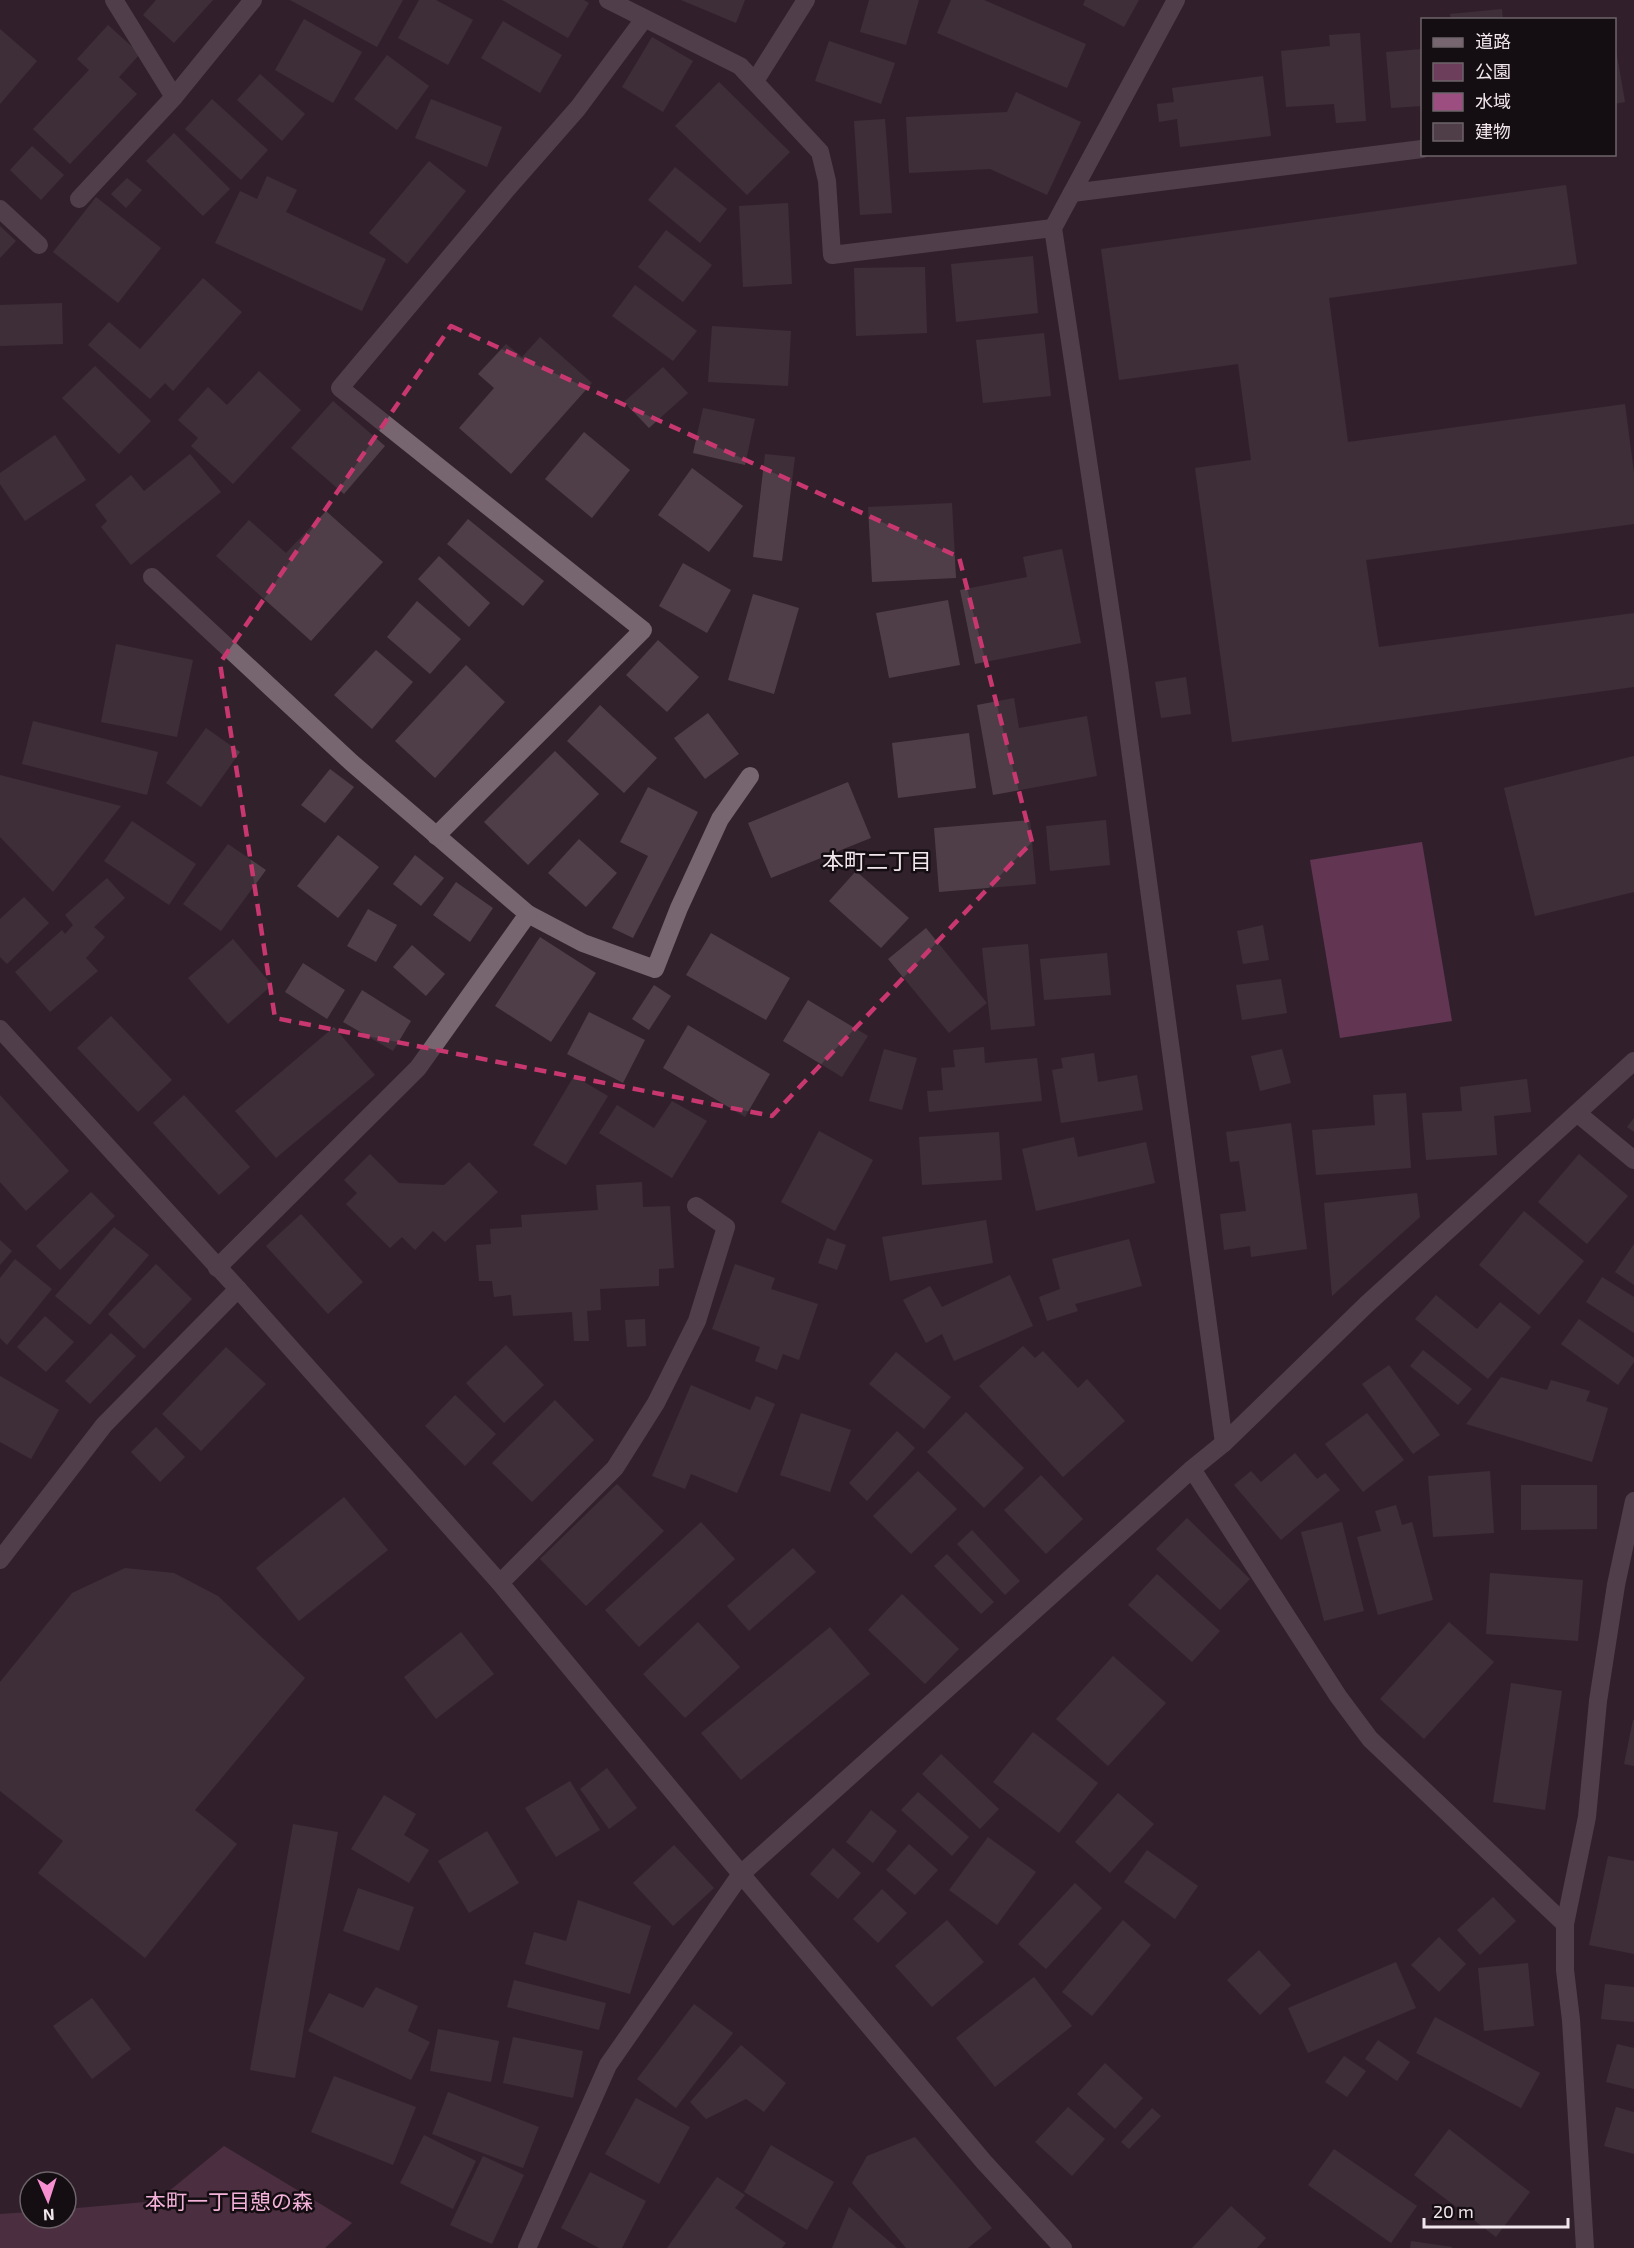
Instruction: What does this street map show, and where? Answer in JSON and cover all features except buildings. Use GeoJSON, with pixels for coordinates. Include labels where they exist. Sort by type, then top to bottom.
{"type":"FeatureCollection","features":[{"type":"Feature","properties":{"kind":"street"},"geometry":{"type":"LineString","coordinates":[[114,0],[174,97]]}},
{"type":"Feature","properties":{"kind":"street"},"geometry":{"type":"LineString","coordinates":[[79,199],[174,97],[253,0]]}},
{"type":"Feature","properties":{"kind":"street"},"geometry":{"type":"LineString","coordinates":[[608,0],[740,66],[820,152],[827,181],[832,255],[1053,228]]}},
{"type":"Feature","properties":{"kind":"street"},"geometry":{"type":"LineString","coordinates":[[754,81],[806,0]]}},
{"type":"Feature","properties":{"kind":"street"},"geometry":{"type":"LineString","coordinates":[[1176,0],[1053,228],[1119,667],[1224,1443]]}},
{"type":"Feature","properties":{"kind":"street"},"geometry":{"type":"LineString","coordinates":[[436,836],[644,630],[340,388],[578,108],[644,19]]}},
{"type":"Feature","properties":{"kind":"street"},"geometry":{"type":"LineString","coordinates":[[1072,193],[1421,148]]}},
{"type":"Feature","properties":{"kind":"street"},"geometry":{"type":"LineString","coordinates":[[0,209],[39,245]]}},
{"type":"Feature","properties":{"kind":"street"},"geometry":{"type":"LineString","coordinates":[[152,577],[292,707],[436,836],[528,914],[583,943],[655,969],[679,908],[720,819],[750,776]]}},
{"type":"Feature","properties":{"kind":"street"},"geometry":{"type":"LineString","coordinates":[[217,1268],[418,1068],[528,914]]}},
{"type":"Feature","properties":{"kind":"street"},"geometry":{"type":"LineString","coordinates":[[0,1029],[238,1289],[500,1583],[984,2162],[1063,2248]]}},
{"type":"Feature","properties":{"kind":"street"},"geometry":{"type":"LineString","coordinates":[[527,2248],[608,2065],[741,1874],[1192,1469],[1224,1443],[1367,1304],[1634,1061]]}},
{"type":"Feature","properties":{"kind":"street"},"geometry":{"type":"LineString","coordinates":[[1577,1113],[1634,1160]]}},
{"type":"Feature","properties":{"kind":"street"},"geometry":{"type":"LineString","coordinates":[[500,1583],[615,1468],[656,1403],[698,1321],[726,1227],[696,1206]]}},
{"type":"Feature","properties":{"kind":"street"},"geometry":{"type":"LineString","coordinates":[[0,1560],[104,1425],[238,1289]]}},
{"type":"Feature","properties":{"kind":"street"},"geometry":{"type":"LineString","coordinates":[[1192,1469],[1338,1696],[1370,1739],[1565,1924]]}},
{"type":"Feature","properties":{"kind":"street"},"geometry":{"type":"LineString","coordinates":[[1585,2248],[1571,2020],[1565,1970],[1565,1924],[1587,1817],[1598,1701],[1616,1586],[1634,1501]]}},
{"type":"Feature","properties":{"kind":"highlighted area"},"geometry":{"type":"Polygon","coordinates":[[[451,326],[959,557],[1032,842],[772,1116],[275,1018],[220,663],[451,326]]]}},
{"type":"Feature","properties":{"kind":"green space","name":"本町一丁目憩の森"},"geometry":{"type":"Polygon","coordinates":[[[224,2146],[352,2223],[325,2248],[0,2248],[0,2214],[18,2213],[18,2230],[78,2230],[78,2208],[157,2201],[224,2146]]]}},
{"type":"Feature","properties":{"kind":"water"},"geometry":{"type":"Polygon","coordinates":[[[1422,842],[1452,1021],[1340,1038],[1310,860],[1422,842]]]}},
{"type":"Feature","properties":{"kind":"district","name":"本町二丁目"},"geometry":{"type":"Point","coordinates":[877,861]}}]}
